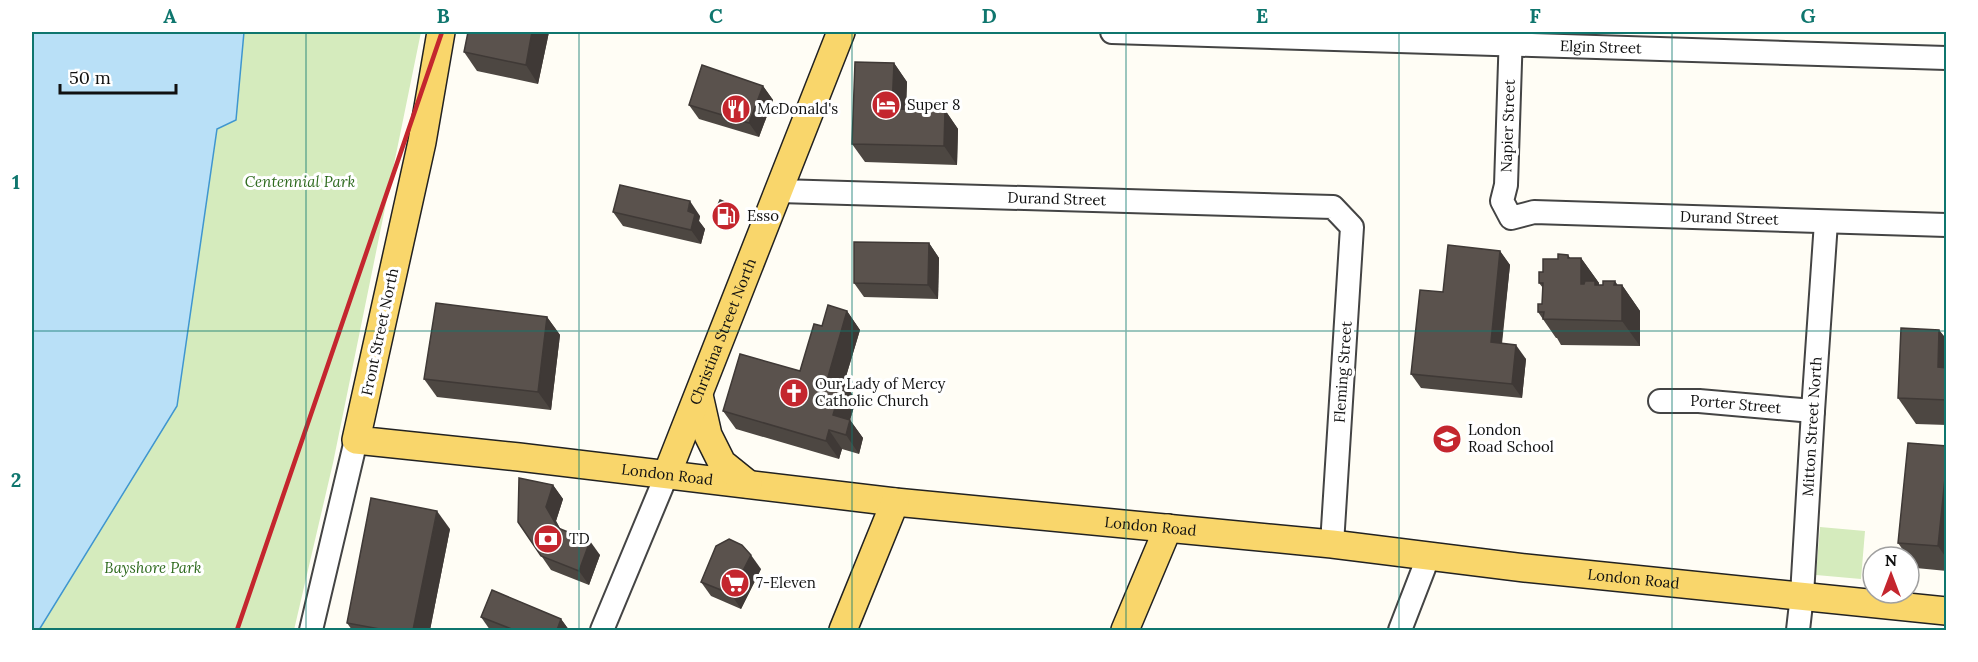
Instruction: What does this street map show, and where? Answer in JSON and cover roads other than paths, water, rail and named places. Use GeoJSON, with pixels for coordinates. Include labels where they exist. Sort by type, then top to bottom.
{"type":"FeatureCollection","features":[{"type":"Feature","properties":{"kind":"main road","name":"Front Street North"},"geometry":{"type":"LineString","coordinates":[[356,440],[422,142],[441,32]]}},
{"type":"Feature","properties":{"kind":"main road","name":"Christina Street North"},"geometry":{"type":"LineString","coordinates":[[667,474],[841,32]]}},
{"type":"Feature","properties":{"kind":"main road"},"geometry":{"type":"LineString","coordinates":[[699,395],[708,435],[722,463],[748,484]]}},
{"type":"Feature","properties":{"kind":"main road","name":"London Road"},"geometry":{"type":"LineString","coordinates":[[356,440],[895,502],[1332,544],[1525,568],[1947,611]]}},
{"type":"Feature","properties":{"kind":"main road"},"geometry":{"type":"LineString","coordinates":[[843,630],[895,502]]}},
{"type":"Feature","properties":{"kind":"main road"},"geometry":{"type":"LineString","coordinates":[[1125,630],[1168,528]]}},
{"type":"Feature","properties":{"kind":"street","name":"Elgin Street"},"geometry":{"type":"LineString","coordinates":[[1112,32],[1511,38],[1947,58]]}},
{"type":"Feature","properties":{"kind":"street","name":"Napier Street"},"geometry":{"type":"LineString","coordinates":[[1511,38],[1506,185],[1502,201],[1511,218]]}},
{"type":"Feature","properties":{"kind":"street","name":"Durand Street"},"geometry":{"type":"LineString","coordinates":[[779,191],[1333,207]]}},
{"type":"Feature","properties":{"kind":"street","name":"Fleming Street"},"geometry":{"type":"LineString","coordinates":[[1332,544],[1352,227],[1333,207]]}},
{"type":"Feature","properties":{"kind":"street","name":"Durand Street"},"geometry":{"type":"LineString","coordinates":[[1511,218],[1534,212],[1947,225]]}},
{"type":"Feature","properties":{"kind":"street","name":"Mitton Street North"},"geometry":{"type":"LineString","coordinates":[[1798,630],[1826,222]]}},
{"type":"Feature","properties":{"kind":"street","name":"Porter Street"},"geometry":{"type":"LineString","coordinates":[[1660,401],[1699,401],[1813,411]]}},
{"type":"Feature","properties":{"kind":"street","name":"Front Street North"},"geometry":{"type":"LineString","coordinates":[[311,630],[356,440]]}},
{"type":"Feature","properties":{"kind":"street","name":"Christina Street North"},"geometry":{"type":"LineString","coordinates":[[602,630],[667,474]]}},
{"type":"Feature","properties":{"kind":"street"},"geometry":{"type":"LineString","coordinates":[[1400,630],[1429,555]]}},
{"type":"Feature","properties":{"kind":"water"},"geometry":{"type":"Polygon","coordinates":[[[32,32],[244,32],[236,120],[217,129],[177,406],[39,630],[32,630],[32,32]]]}},
{"type":"Feature","properties":{"kind":"railway"},"geometry":{"type":"LineString","coordinates":[[237,630],[442,32]]}},
{"type":"Feature","properties":{"kind":"place","name":"Super 8"},"geometry":{"type":"Point","coordinates":[886,105]}},
{"type":"Feature","properties":{"kind":"place","name":"McDonald's"},"geometry":{"type":"Point","coordinates":[736,109]}},
{"type":"Feature","properties":{"kind":"place","name":"Esso"},"geometry":{"type":"Point","coordinates":[726,216]}},
{"type":"Feature","properties":{"kind":"place","name":"Our Lady of Mercy Catholic Church"},"geometry":{"type":"Point","coordinates":[794,393]}},
{"type":"Feature","properties":{"kind":"place","name":"London Road School"},"geometry":{"type":"Point","coordinates":[1447,439]}},
{"type":"Feature","properties":{"kind":"place","name":"TD"},"geometry":{"type":"Point","coordinates":[548,539]}},
{"type":"Feature","properties":{"kind":"place","name":"7-Eleven"},"geometry":{"type":"Point","coordinates":[735,583]}},
{"type":"Feature","properties":{"kind":"park label","name":"Centennial Park"},"geometry":{"type":"Point","coordinates":[300,182]}},
{"type":"Feature","properties":{"kind":"park label","name":"Bayshore Park"},"geometry":{"type":"Point","coordinates":[153,568]}}]}
